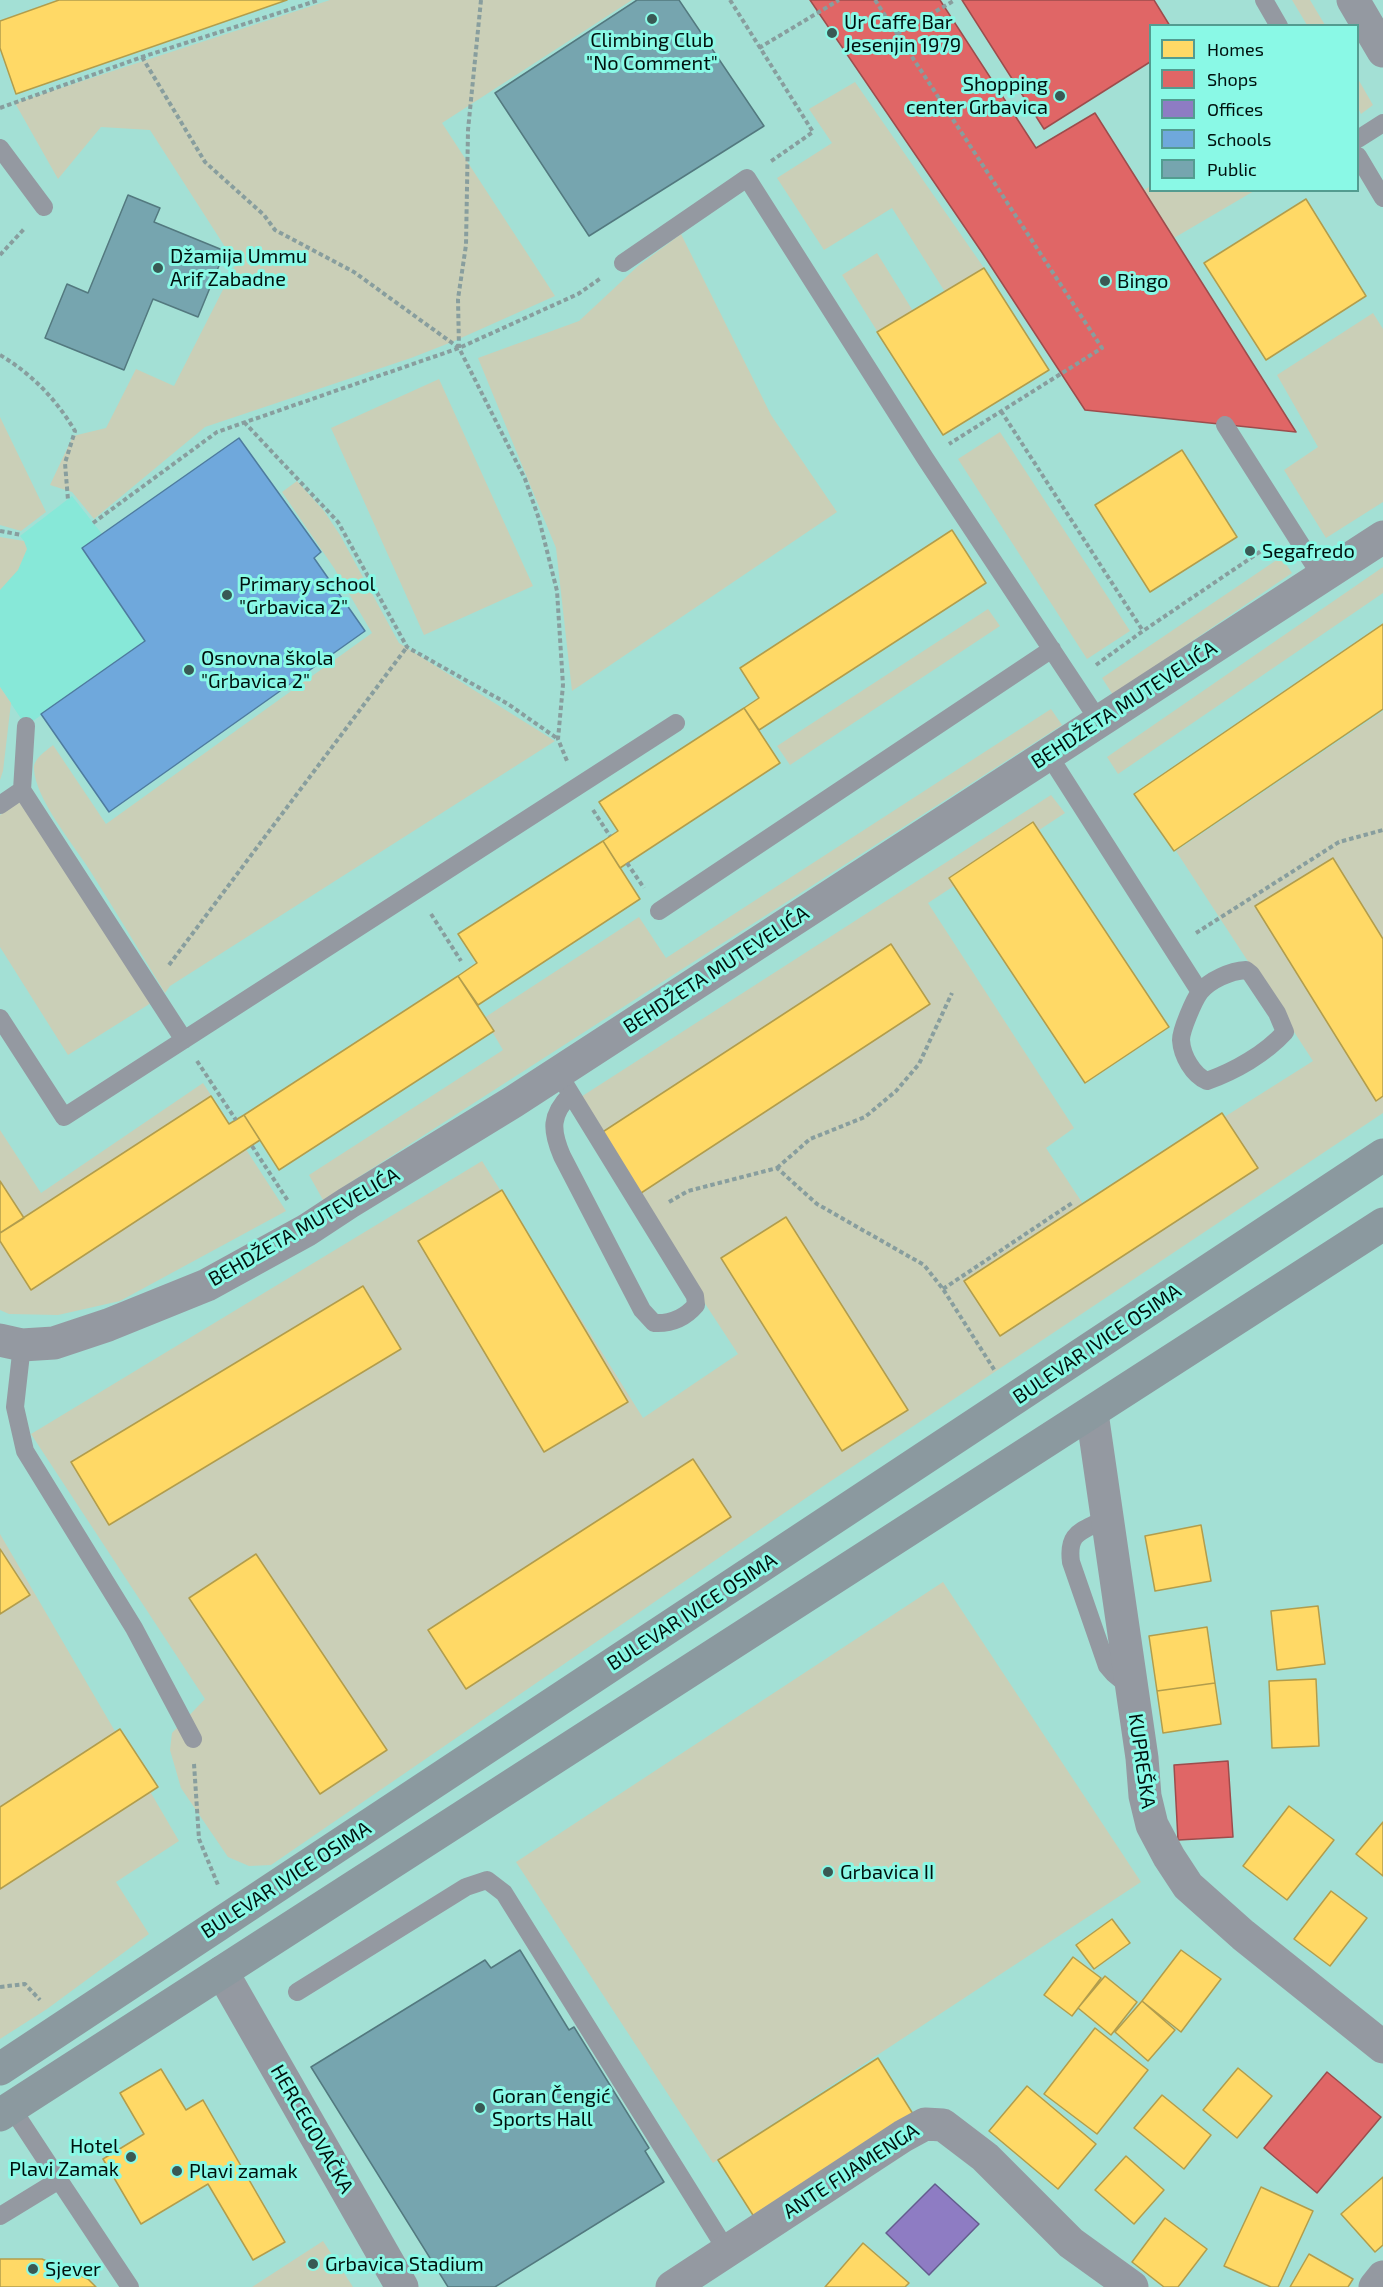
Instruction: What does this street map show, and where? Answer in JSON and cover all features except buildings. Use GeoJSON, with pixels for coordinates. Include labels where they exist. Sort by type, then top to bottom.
{"type":"FeatureCollection","features":[{"type":"Feature","properties":{"kind":"main road","name":"BULEVAR IVICE OSIMA"},"geometry":{"type":"LineString","coordinates":[[0,2069],[1383,1155]]}},
{"type":"Feature","properties":{"kind":"main road"},"geometry":{"type":"LineString","coordinates":[[6,2111],[1383,1224]]}},
{"type":"Feature","properties":{"kind":"street"},"geometry":{"type":"LineString","coordinates":[[1353,0],[1383,51]]}},
{"type":"Feature","properties":{"kind":"street","name":"BEHDŽETA MUTEVELIĆA"},"geometry":{"type":"LineString","coordinates":[[11,1343],[54,1343],[108,1325],[207,1285],[307,1230],[348,1203],[564,1084],[1048,754],[1383,537]]}},
{"type":"Feature","properties":{"kind":"street","name":"KUPREŠKA"},"geometry":{"type":"LineString","coordinates":[[1092,1413],[1142,1758],[1145,1796],[1152,1825],[1168,1857],[1188,1886],[1243,1935],[1383,2047]]}},
{"type":"Feature","properties":{"kind":"street","name":"HERCEGOVAČKA"},"geometry":{"type":"LineString","coordinates":[[222,1972],[402,2287]]}},
{"type":"Feature","properties":{"kind":"street","name":"ANTE FIJAMENGA"},"geometry":{"type":"LineString","coordinates":[[672,2287],[903,2136],[925,2124],[943,2125],[985,2157],[1071,2243],[1132,2287]]}},
{"type":"Feature","properties":{"kind":"street"},"geometry":{"type":"LineString","coordinates":[[1375,2287],[1383,2277]]}},
{"type":"Feature","properties":{"kind":"lane"},"geometry":{"type":"LineString","coordinates":[[1264,0],[1279,24]]}},
{"type":"Feature","properties":{"kind":"lane"},"geometry":{"type":"LineString","coordinates":[[1359,138],[1383,123]]}},
{"type":"Feature","properties":{"kind":"lane"},"geometry":{"type":"LineString","coordinates":[[0,148],[44,207]]}},
{"type":"Feature","properties":{"kind":"lane"},"geometry":{"type":"LineString","coordinates":[[1359,158],[1383,198]]}},
{"type":"Feature","properties":{"kind":"lane"},"geometry":{"type":"LineString","coordinates":[[623,263],[747,178],[925,458],[1099,721]]}},
{"type":"Feature","properties":{"kind":"lane"},"geometry":{"type":"LineString","coordinates":[[1226,425],[1321,576]]}},
{"type":"Feature","properties":{"kind":"lane"},"geometry":{"type":"LineString","coordinates":[[658,911],[1052,649]]}},
{"type":"Feature","properties":{"kind":"lane"},"geometry":{"type":"LineString","coordinates":[[0,1018],[64,1117],[676,723]]}},
{"type":"Feature","properties":{"kind":"lane"},"geometry":{"type":"LineString","coordinates":[[27,726],[22,790],[184,1040]]}},
{"type":"Feature","properties":{"kind":"lane"},"geometry":{"type":"LineString","coordinates":[[1048,754],[1200,992]]}},
{"type":"Feature","properties":{"kind":"lane"},"geometry":{"type":"LineString","coordinates":[[0,805],[22,790]]}},
{"type":"Feature","properties":{"kind":"lane"},"geometry":{"type":"LineString","coordinates":[[1246,970],[1277,1013],[1285,1032],[1261,1053],[1226,1074],[1207,1081],[1197,1077],[1186,1058],[1181,1039],[1187,1018],[1200,992],[1224,975],[1246,970]]}},
{"type":"Feature","properties":{"kind":"lane"},"geometry":{"type":"LineString","coordinates":[[564,1084],[697,1302],[692,1310],[679,1319],[665,1324],[654,1323],[642,1310],[562,1156],[555,1140],[554,1121],[564,1084]]}},
{"type":"Feature","properties":{"kind":"lane"},"geometry":{"type":"LineString","coordinates":[[11,1343],[15,1407],[25,1451],[134,1628],[192,1739]]}},
{"type":"Feature","properties":{"kind":"lane"},"geometry":{"type":"LineString","coordinates":[[297,1992],[466,1887],[487,1880],[504,1893],[727,2251]]}},
{"type":"Feature","properties":{"kind":"lane"},"geometry":{"type":"LineString","coordinates":[[6,2111],[59,2180],[130,2287]]}},
{"type":"Feature","properties":{"kind":"lane"},"geometry":{"type":"LineString","coordinates":[[0,2216],[59,2180]]}},
{"type":"Feature","properties":{"kind":"path"},"geometry":{"type":"LineString","coordinates":[[0,108],[142,57],[319,0]]}},
{"type":"Feature","properties":{"kind":"path"},"geometry":{"type":"LineString","coordinates":[[481,0],[468,130],[465,245],[458,299],[459,348],[525,479],[542,529],[557,591],[563,686],[558,739],[578,786]]}},
{"type":"Feature","properties":{"kind":"path"},"geometry":{"type":"LineString","coordinates":[[730,0],[813,132],[747,178]]}},
{"type":"Feature","properties":{"kind":"path"},"geometry":{"type":"LineString","coordinates":[[759,48],[839,0]]}},
{"type":"Feature","properties":{"kind":"path"},"geometry":{"type":"LineString","coordinates":[[875,0],[1102,348],[925,458]]}},
{"type":"Feature","properties":{"kind":"path"},"geometry":{"type":"LineString","coordinates":[[897,34],[955,0]]}},
{"type":"Feature","properties":{"kind":"path"},"geometry":{"type":"LineString","coordinates":[[142,57],[206,162],[264,215],[275,230],[354,272],[459,348]]}},
{"type":"Feature","properties":{"kind":"path"},"geometry":{"type":"LineString","coordinates":[[0,255],[44,207]]}},
{"type":"Feature","properties":{"kind":"path"},"geometry":{"type":"LineString","coordinates":[[93,523],[217,432],[459,348],[578,294],[623,263]]}},
{"type":"Feature","properties":{"kind":"path"},"geometry":{"type":"LineString","coordinates":[[0,355],[24,369],[63,410],[75,431],[65,464],[68,500]]}},
{"type":"Feature","properties":{"kind":"path"},"geometry":{"type":"LineString","coordinates":[[1001,411],[1143,631]]}},
{"type":"Feature","properties":{"kind":"path"},"geometry":{"type":"LineString","coordinates":[[244,422],[338,522],[407,647],[508,704],[558,739]]}},
{"type":"Feature","properties":{"kind":"path"},"geometry":{"type":"LineString","coordinates":[[1074,682],[1143,631],[1292,530]]}},
{"type":"Feature","properties":{"kind":"path"},"geometry":{"type":"LineString","coordinates":[[0,531],[22,535]]}},
{"type":"Feature","properties":{"kind":"path"},"geometry":{"type":"LineString","coordinates":[[151,990],[407,647]]}},
{"type":"Feature","properties":{"kind":"path"},"geometry":{"type":"LineString","coordinates":[[1173,947],[1339,842],[1383,830]]}},
{"type":"Feature","properties":{"kind":"path"},"geometry":{"type":"LineString","coordinates":[[416,891],[461,961]]}},
{"type":"Feature","properties":{"kind":"path"},"geometry":{"type":"LineString","coordinates":[[645,1217],[688,1191],[777,1168],[810,1139],[865,1118],[896,1091],[919,1064],[952,993]]}},
{"type":"Feature","properties":{"kind":"path"},"geometry":{"type":"LineString","coordinates":[[184,1040],[236,1120]]}},
{"type":"Feature","properties":{"kind":"path"},"geometry":{"type":"LineString","coordinates":[[252,1146],[307,1230]]}},
{"type":"Feature","properties":{"kind":"path"},"geometry":{"type":"LineString","coordinates":[[777,1168],[817,1204],[924,1265],[943,1289],[998,1377]]}},
{"type":"Feature","properties":{"kind":"path"},"geometry":{"type":"LineString","coordinates":[[943,1289],[1072,1203]]}},
{"type":"Feature","properties":{"kind":"path"},"geometry":{"type":"LineString","coordinates":[[192,1739],[200,1839],[233,1915]]}},
{"type":"Feature","properties":{"kind":"path"},"geometry":{"type":"LineString","coordinates":[[0,1987],[25,1984],[47,2009]]}},
{"type":"Feature","properties":{"kind":"shaded area"},"geometry":{"type":"Polygon","coordinates":[[[330,0],[632,0],[442,123],[555,296],[411,358],[205,427],[94,519],[72,492],[50,485],[73,436],[106,428],[136,369],[174,386],[236,264],[150,130],[101,127],[58,179],[15,103],[330,0]]]}},
{"type":"Feature","properties":{"kind":"shaded area"},"geometry":{"type":"Polygon","coordinates":[[[1292,0],[1310,0],[1324,24],[1306,24],[1292,0]]]}},
{"type":"Feature","properties":{"kind":"shaded area"},"geometry":{"type":"Polygon","coordinates":[[[1359,81],[1373,105],[1361,114],[1359,110],[1359,81]]]}},
{"type":"Feature","properties":{"kind":"shaded area"},"geometry":{"type":"Polygon","coordinates":[[[855,82],[984,268],[945,292],[892,208],[824,250],[777,178],[832,143],[809,109],[855,82]]]}},
{"type":"Feature","properties":{"kind":"shaded area"},"geometry":{"type":"Polygon","coordinates":[[[1149,187],[1149,192],[1252,192],[1174,238],[1143,191],[1149,187]]]}},
{"type":"Feature","properties":{"kind":"shaded area"},"geometry":{"type":"Polygon","coordinates":[[[681,234],[771,415],[837,512],[572,691],[556,548],[478,358],[579,321],[638,266],[681,234]]]}},
{"type":"Feature","properties":{"kind":"shaded area"},"geometry":{"type":"Polygon","coordinates":[[[877,253],[913,311],[877,331],[842,275],[877,253]]]}},
{"type":"Feature","properties":{"kind":"shaded area"},"geometry":{"type":"Polygon","coordinates":[[[1373,313],[1383,329],[1383,502],[1326,538],[1284,470],[1318,447],[1277,375],[1373,313]]]}},
{"type":"Feature","properties":{"kind":"shaded area"},"geometry":{"type":"Polygon","coordinates":[[[439,379],[533,586],[424,635],[331,428],[439,379]]]}},
{"type":"Feature","properties":{"kind":"shaded area"},"geometry":{"type":"Polygon","coordinates":[[[0,417],[46,512],[21,531],[0,525],[0,417]]]}},
{"type":"Feature","properties":{"kind":"shaded area"},"geometry":{"type":"Polygon","coordinates":[[[1000,432],[1130,631],[1087,659],[958,459],[1000,432]]]}},
{"type":"Feature","properties":{"kind":"shaded area"},"geometry":{"type":"Polygon","coordinates":[[[297,481],[324,511],[340,535],[399,643],[555,741],[170,986],[165,993],[48,807],[36,781],[34,765],[53,745],[106,824],[372,633],[334,568],[282,492],[297,481]]]}},
{"type":"Feature","properties":{"kind":"shaded area"},"geometry":{"type":"Polygon","coordinates":[[[72,496],[102,534],[82,549],[145,641],[26,726],[0,687],[0,589],[24,541],[20,536],[72,496]]]}},
{"type":"Feature","properties":{"kind":"shaded area"},"geometry":{"type":"Polygon","coordinates":[[[0,537],[24,541],[27,549],[18,570],[0,590],[0,537]]]}},
{"type":"Feature","properties":{"kind":"shaded area"},"geometry":{"type":"Polygon","coordinates":[[[1281,557],[1292,573],[1113,695],[1102,678],[1281,557]]]}},
{"type":"Feature","properties":{"kind":"shaded area"},"geometry":{"type":"Polygon","coordinates":[[[1383,567],[1383,593],[1118,774],[1107,757],[1383,567]]]}},
{"type":"Feature","properties":{"kind":"shaded area"},"geometry":{"type":"Polygon","coordinates":[[[988,609],[1000,626],[790,765],[777,746],[988,609]]]}},
{"type":"Feature","properties":{"kind":"shaded area"},"geometry":{"type":"Polygon","coordinates":[[[0,687],[11,703],[0,780],[0,687]]]}},
{"type":"Feature","properties":{"kind":"shaded area"},"geometry":{"type":"Polygon","coordinates":[[[1051,709],[1062,725],[323,1200],[309,1175],[503,1050],[484,1018],[639,917],[666,958],[1051,709]]]}},
{"type":"Feature","properties":{"kind":"shaded area"},"geometry":{"type":"Polygon","coordinates":[[[1383,711],[1383,1113],[825,1485],[271,1865],[249,1866],[228,1857],[181,1788],[170,1750],[172,1733],[205,1699],[31,1434],[482,1161],[643,1418],[738,1354],[573,1102],[1051,795],[1065,813],[928,903],[1074,1128],[1046,1148],[1089,1213],[1085,1205],[1313,1061],[1176,851],[1383,711]]]}},
{"type":"Feature","properties":{"kind":"shaded area"},"geometry":{"type":"Polygon","coordinates":[[[21,801],[151,1003],[68,1055],[0,947],[0,815],[21,801]]]}},
{"type":"Feature","properties":{"kind":"shaded area"},"geometry":{"type":"Polygon","coordinates":[[[203,1083],[286,1211],[120,1301],[58,1315],[9,1314],[0,1310],[0,1130],[41,1193],[203,1083]]]}},
{"type":"Feature","properties":{"kind":"shaded area"},"geometry":{"type":"Polygon","coordinates":[[[0,1534],[179,1841],[116,1882],[149,1934],[47,2009],[0,2039],[0,1534]]]}},
{"type":"Feature","properties":{"kind":"shaded area","name":"Grbavica II"},"geometry":{"type":"Polygon","coordinates":[[[943,1582],[1141,1882],[713,2163],[516,1862],[943,1582]]]}},
{"type":"Feature","properties":{"kind":"shaded area","name":"Grbavica Stadium"},"geometry":{"type":"Polygon","coordinates":[[[323,2241],[353,2287],[252,2287],[323,2241]]]}},
{"type":"Feature","properties":{"kind":"place","name":"Climbing Club \"No Comment\""},"geometry":{"type":"Point","coordinates":[652,19]}},
{"type":"Feature","properties":{"kind":"place","name":"Ur Caffe Bar Jesenjin 1979"},"geometry":{"type":"Point","coordinates":[832,33]}},
{"type":"Feature","properties":{"kind":"place","name":"Shopping center Grbavica"},"geometry":{"type":"Point","coordinates":[1060,96]}},
{"type":"Feature","properties":{"kind":"place","name":"Džamija Ummu Arif Zabadne"},"geometry":{"type":"Point","coordinates":[158,268]}},
{"type":"Feature","properties":{"kind":"place","name":"Bingo"},"geometry":{"type":"Point","coordinates":[1105,281]}},
{"type":"Feature","properties":{"kind":"place","name":"Segafredo"},"geometry":{"type":"Point","coordinates":[1250,551]}},
{"type":"Feature","properties":{"kind":"place","name":"Primary school \"Grbavica 2\""},"geometry":{"type":"Point","coordinates":[227,595]}},
{"type":"Feature","properties":{"kind":"place","name":"Osnovna škola \"Grbavica 2\""},"geometry":{"type":"Point","coordinates":[189,670]}},
{"type":"Feature","properties":{"kind":"place","name":"Grbavica II"},"geometry":{"type":"Point","coordinates":[828,1872]}},
{"type":"Feature","properties":{"kind":"place","name":"Goran Čengić Sports Hall"},"geometry":{"type":"Point","coordinates":[480,2108]}},
{"type":"Feature","properties":{"kind":"place","name":"Hotel Plavi Zamak"},"geometry":{"type":"Point","coordinates":[131,2157]}},
{"type":"Feature","properties":{"kind":"place","name":"Plavi zamak"},"geometry":{"type":"Point","coordinates":[177,2171]}},
{"type":"Feature","properties":{"kind":"place","name":"Grbavica Stadium"},"geometry":{"type":"Point","coordinates":[313,2264]}},
{"type":"Feature","properties":{"kind":"place","name":"Sjever"},"geometry":{"type":"Point","coordinates":[33,2269]}}]}
